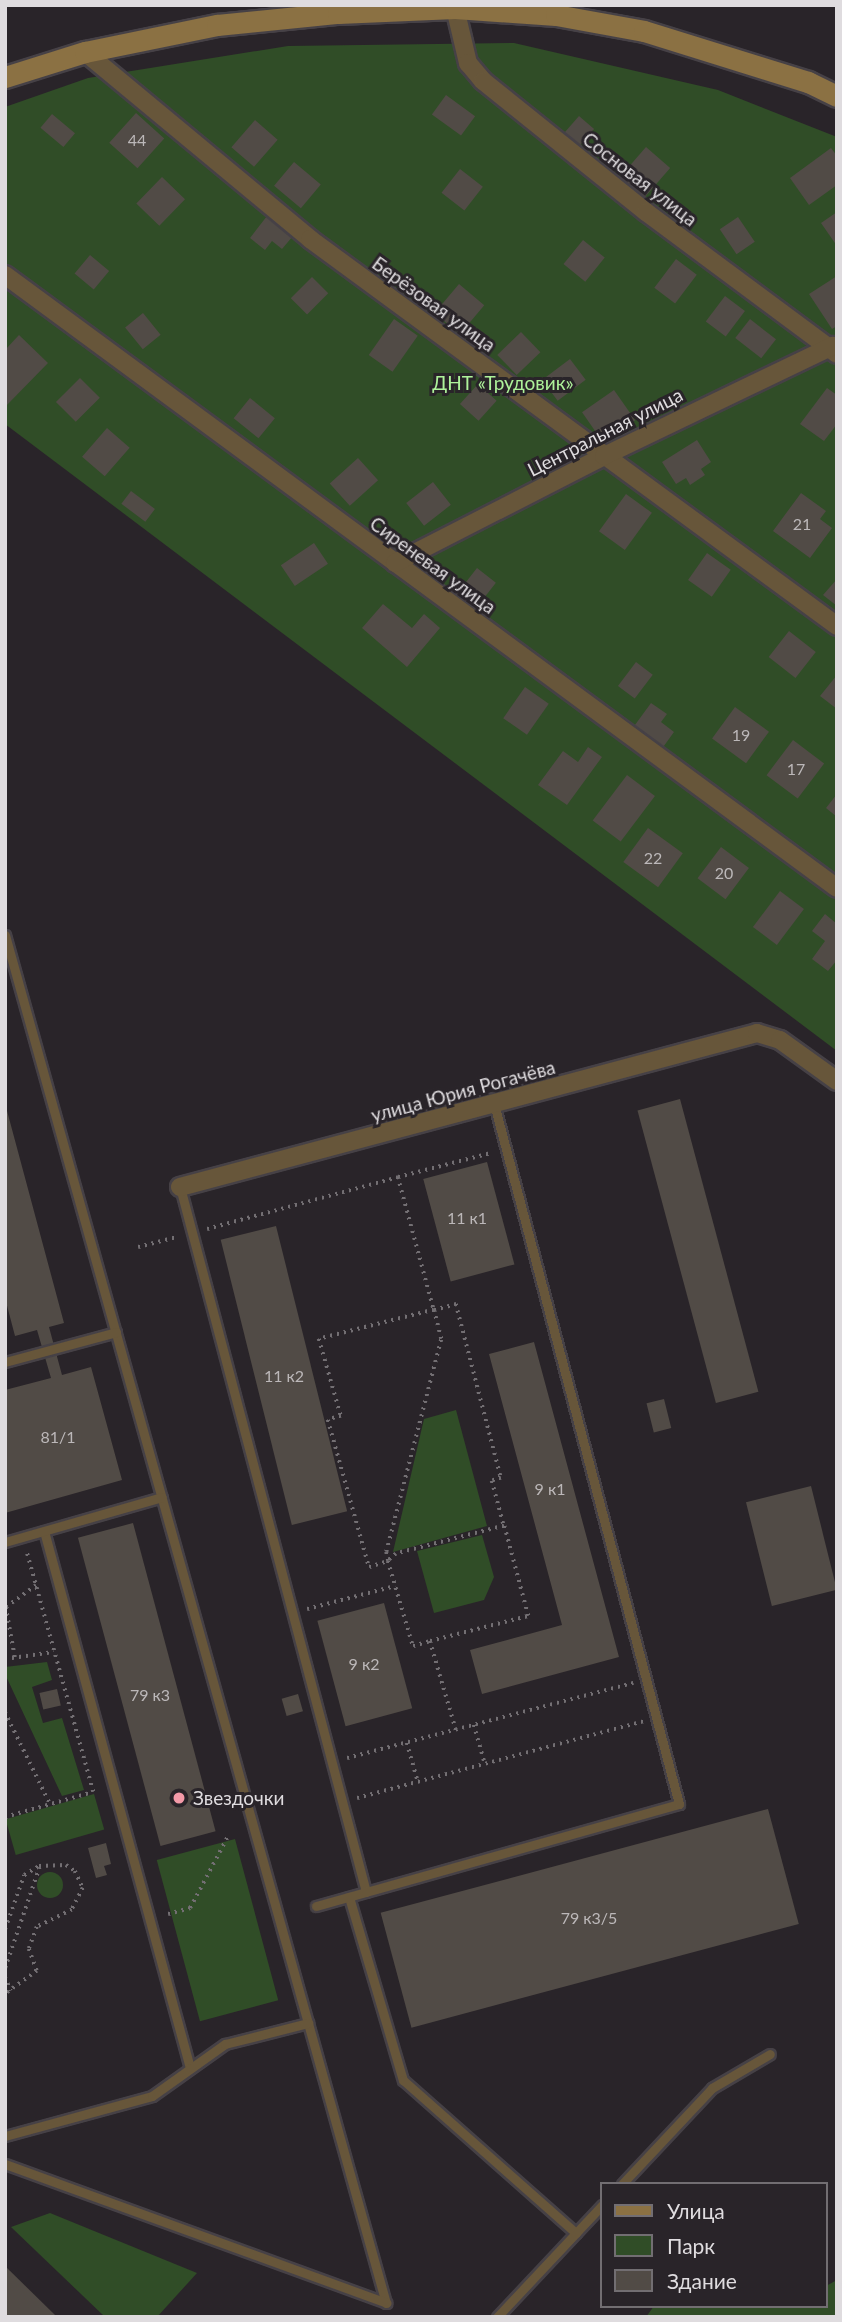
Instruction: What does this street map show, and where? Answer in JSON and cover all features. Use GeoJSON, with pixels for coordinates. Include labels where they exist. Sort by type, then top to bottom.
{"type":"FeatureCollection","features":[{"type":"Feature","properties":{"kind":"main road"},"geometry":{"type":"LineString","coordinates":[[5,77],[85,52],[217,25],[338,13],[455,8],[556,15],[644,30],[808,82],[837,96]]}},
{"type":"Feature","properties":{"kind":"street","name":"Сосновая улица"},"geometry":{"type":"LineString","coordinates":[[455,8],[468,63],[483,81],[833,349]]}},
{"type":"Feature","properties":{"kind":"street","name":"Берёзовая улица"},"geometry":{"type":"LineString","coordinates":[[85,52],[310,239],[837,626]]}},
{"type":"Feature","properties":{"kind":"street","name":"Сиреневая улица"},"geometry":{"type":"LineString","coordinates":[[5,275],[837,888]]}},
{"type":"Feature","properties":{"kind":"street","name":"Центральная улица"},"geometry":{"type":"LineString","coordinates":[[396,563],[604,456],[833,349]]}},
{"type":"Feature","properties":{"kind":"street","name":"улица Юрия Рогачёва"},"geometry":{"type":"LineString","coordinates":[[180,1187],[757,1033],[780,1040],[837,1081]]}},
{"type":"Feature","properties":{"kind":"lane"},"geometry":{"type":"LineString","coordinates":[[5,935],[386,2303],[5,2164]]}},
{"type":"Feature","properties":{"kind":"lane"},"geometry":{"type":"LineString","coordinates":[[316,1906],[679,1804],[494,1104]]}},
{"type":"Feature","properties":{"kind":"lane"},"geometry":{"type":"LineString","coordinates":[[180,1187],[366,1892]]}},
{"type":"Feature","properties":{"kind":"lane"},"geometry":{"type":"LineString","coordinates":[[5,1362],[116,1332]]}},
{"type":"Feature","properties":{"kind":"lane"},"geometry":{"type":"LineString","coordinates":[[5,1542],[162,1497]]}},
{"type":"Feature","properties":{"kind":"lane"},"geometry":{"type":"LineString","coordinates":[[44,1531],[190,2068]]}},
{"type":"Feature","properties":{"kind":"lane"},"geometry":{"type":"LineString","coordinates":[[349,1897],[403,2080],[576,2233]]}},
{"type":"Feature","properties":{"kind":"lane"},"geometry":{"type":"LineString","coordinates":[[5,2136],[152,2096],[225,2044],[308,2023]]}},
{"type":"Feature","properties":{"kind":"lane"},"geometry":{"type":"LineString","coordinates":[[624,2182],[712,2088],[770,2054]]}},
{"type":"Feature","properties":{"kind":"lane"},"geometry":{"type":"LineString","coordinates":[[498,2317],[600,2207]]}},
{"type":"Feature","properties":{"kind":"path"},"geometry":{"type":"LineString","coordinates":[[138,1247],[494,1152],[497,1165]]}},
{"type":"Feature","properties":{"kind":"path"},"geometry":{"type":"LineString","coordinates":[[398,1177],[433,1310],[441,1339],[386,1552],[388,1561],[395,1586],[413,1646],[528,1616],[504,1526],[492,1481],[501,1478],[456,1304],[433,1310],[319,1339],[341,1416],[328,1420],[369,1567],[388,1561],[396,1554],[504,1526]]}},
{"type":"Feature","properties":{"kind":"path"},"geometry":{"type":"LineString","coordinates":[[207,1229],[211,1242]]}},
{"type":"Feature","properties":{"kind":"path"},"geometry":{"type":"LineString","coordinates":[[5,1817],[93,1792],[26,1549],[15,1552]]}},
{"type":"Feature","properties":{"kind":"path"},"geometry":{"type":"LineString","coordinates":[[15,1657],[6,1607],[36,1586]]}},
{"type":"Feature","properties":{"kind":"path"},"geometry":{"type":"LineString","coordinates":[[307,1609],[395,1586]]}},
{"type":"Feature","properties":{"kind":"path"},"geometry":{"type":"LineString","coordinates":[[304,1596],[311,1622]]}},
{"type":"Feature","properties":{"kind":"path"},"geometry":{"type":"LineString","coordinates":[[430,1641],[456,1730]]}},
{"type":"Feature","properties":{"kind":"path"},"geometry":{"type":"LineString","coordinates":[[5,1659],[54,1652]]}},
{"type":"Feature","properties":{"kind":"path"},"geometry":{"type":"LineString","coordinates":[[630,1670],[638,1695]]}},
{"type":"Feature","properties":{"kind":"path"},"geometry":{"type":"LineString","coordinates":[[344,1747],[347,1759],[634,1683]]}},
{"type":"Feature","properties":{"kind":"path"},"geometry":{"type":"LineString","coordinates":[[342,1802],[645,1721],[641,1708]]}},
{"type":"Feature","properties":{"kind":"path"},"geometry":{"type":"LineString","coordinates":[[5,1712],[51,1805]]}},
{"type":"Feature","properties":{"kind":"path"},"geometry":{"type":"LineString","coordinates":[[474,1725],[485,1764]]}},
{"type":"Feature","properties":{"kind":"path"},"geometry":{"type":"LineString","coordinates":[[407,1743],[418,1782]]}},
{"type":"Feature","properties":{"kind":"path"},"geometry":{"type":"LineString","coordinates":[[168,1914],[190,1908],[228,1836]]}},
{"type":"Feature","properties":{"kind":"path"},"geometry":{"type":"LineString","coordinates":[[5,1929],[23,1875],[40,1866],[66,1865],[83,1888],[72,1910],[37,1927],[29,1949],[37,1971],[12,1992],[5,1994]]}},
{"type":"Feature","properties":{"kind":"path"},"geometry":{"type":"LineString","coordinates":[[5,1968],[40,1866]]}},
{"type":"Feature","properties":{"kind":"path"},"geometry":{"type":"LineString","coordinates":[[5,1977],[12,1992]]}},
{"type":"Feature","properties":{"kind":"green space","name":"ДНТ «Трудовик»"},"geometry":{"type":"Polygon","coordinates":[[[514,43],[718,90],[837,137],[837,1051],[5,424],[5,107],[88,78],[288,46],[514,43]]]}},
{"type":"Feature","properties":{"kind":"green space"},"geometry":{"type":"Polygon","coordinates":[[[456,1410],[487,1526],[393,1552],[424,1419],[456,1410]]]}},
{"type":"Feature","properties":{"kind":"green space"},"geometry":{"type":"Polygon","coordinates":[[[482,1535],[494,1577],[484,1600],[434,1613],[417,1551],[482,1535]]]}},
{"type":"Feature","properties":{"kind":"green space"},"geometry":{"type":"Polygon","coordinates":[[[47,1662],[52,1680],[32,1687],[43,1723],[62,1718],[84,1790],[62,1796],[5,1674],[5,1667],[47,1662]]]}},
{"type":"Feature","properties":{"kind":"green space"},"geometry":{"type":"Polygon","coordinates":[[[94,1794],[104,1830],[16,1855],[6,1819],[94,1794]]]}},
{"type":"Feature","properties":{"kind":"green space"},"geometry":{"type":"Polygon","coordinates":[[[235,1839],[278,2000],[200,2021],[157,1860],[235,1839]]]}},
{"type":"Feature","properties":{"kind":"green space"},"geometry":{"type":"Polygon","coordinates":[[[50,1872],[59,1876],[63,1885],[59,1894],[50,1898],[41,1894],[37,1885],[41,1876],[50,1872]]]}},
{"type":"Feature","properties":{"kind":"green space"},"geometry":{"type":"Polygon","coordinates":[[[50,2213],[197,2273],[157,2317],[105,2317],[11,2227],[50,2213]]]}},
{"type":"Feature","properties":{"kind":"green space"},"geometry":{"type":"Polygon","coordinates":[[[837,2280],[837,2317],[646,2317],[653,2308],[828,2308],[828,2285],[837,2280]]]}},
{"type":"Feature","properties":{"kind":"building"},"geometry":{"type":"Polygon","coordinates":[[[446,95],[475,116],[461,136],[432,114],[446,95]]]}},
{"type":"Feature","properties":{"kind":"building"},"geometry":{"type":"Polygon","coordinates":[[[136,113],[164,138],[137,168],[109,143],[136,113]]]}},
{"type":"Feature","properties":{"kind":"building"},"geometry":{"type":"Polygon","coordinates":[[[52,114],[75,133],[63,147],[40,128],[52,114]]]}},
{"type":"Feature","properties":{"kind":"building"},"geometry":{"type":"Polygon","coordinates":[[[579,116],[594,129],[580,146],[565,133],[579,116]]]}},
{"type":"Feature","properties":{"kind":"building"},"geometry":{"type":"Polygon","coordinates":[[[255,120],[278,140],[254,167],[231,147],[255,120]]]}},
{"type":"Feature","properties":{"kind":"building"},"geometry":{"type":"Polygon","coordinates":[[[646,147],[670,168],[643,200],[618,179],[646,147]]]}},
{"type":"Feature","properties":{"kind":"building"},"geometry":{"type":"Polygon","coordinates":[[[831,148],[837,156],[837,185],[809,205],[790,178],[831,148]]]}},
{"type":"Feature","properties":{"kind":"building"},"geometry":{"type":"Polygon","coordinates":[[[294,162],[321,184],[301,208],[274,186],[294,162]]]}},
{"type":"Feature","properties":{"kind":"building"},"geometry":{"type":"Polygon","coordinates":[[[460,169],[483,187],[464,210],[442,193],[460,169]]]}},
{"type":"Feature","properties":{"kind":"building"},"geometry":{"type":"Polygon","coordinates":[[[162,177],[185,199],[159,226],[136,204],[162,177]]]}},
{"type":"Feature","properties":{"kind":"building"},"geometry":{"type":"Polygon","coordinates":[[[837,212],[837,246],[821,223],[837,212]]]}},
{"type":"Feature","properties":{"kind":"building"},"geometry":{"type":"Polygon","coordinates":[[[267,216],[293,236],[282,249],[272,241],[265,250],[250,238],[267,216]]]}},
{"type":"Feature","properties":{"kind":"building"},"geometry":{"type":"Polygon","coordinates":[[[738,217],[755,242],[737,254],[720,229],[738,217]]]}},
{"type":"Feature","properties":{"kind":"building"},"geometry":{"type":"Polygon","coordinates":[[[583,240],[605,258],[585,282],[563,264],[583,240]]]}},
{"type":"Feature","properties":{"kind":"building"},"geometry":{"type":"Polygon","coordinates":[[[90,255],[109,271],[94,289],[75,273],[90,255]]]}},
{"type":"Feature","properties":{"kind":"building"},"geometry":{"type":"Polygon","coordinates":[[[676,259],[697,275],[675,303],[654,288],[676,259]]]}},
{"type":"Feature","properties":{"kind":"building"},"geometry":{"type":"Polygon","coordinates":[[[837,276],[837,326],[832,329],[809,294],[837,276]]]}},
{"type":"Feature","properties":{"kind":"building"},"geometry":{"type":"Polygon","coordinates":[[[312,277],[328,293],[307,314],[291,298],[312,277]]]}},
{"type":"Feature","properties":{"kind":"building"},"geometry":{"type":"Polygon","coordinates":[[[459,284],[484,305],[460,334],[435,313],[459,284]]]}},
{"type":"Feature","properties":{"kind":"building"},"geometry":{"type":"Polygon","coordinates":[[[725,296],[745,311],[726,337],[706,322],[725,296]]]}},
{"type":"Feature","properties":{"kind":"building"},"geometry":{"type":"Polygon","coordinates":[[[143,313],[161,335],[143,349],[125,327],[143,313]]]}},
{"type":"Feature","properties":{"kind":"building"},"geometry":{"type":"Polygon","coordinates":[[[394,319],[418,336],[393,372],[369,355],[394,319]]]}},
{"type":"Feature","properties":{"kind":"building"},"geometry":{"type":"Polygon","coordinates":[[[750,319],[776,339],[761,358],[735,338],[750,319]]]}},
{"type":"Feature","properties":{"kind":"building"},"geometry":{"type":"Polygon","coordinates":[[[521,332],[540,352],[517,375],[497,355],[521,332]]]}},
{"type":"Feature","properties":{"kind":"building"},"geometry":{"type":"Polygon","coordinates":[[[19,335],[48,363],[5,407],[5,350],[19,335]]]}},
{"type":"Feature","properties":{"kind":"building"},"geometry":{"type":"Polygon","coordinates":[[[570,359],[586,380],[558,401],[542,380],[570,359]]]}},
{"type":"Feature","properties":{"kind":"building"},"geometry":{"type":"Polygon","coordinates":[[[80,378],[100,398],[76,422],[56,402],[80,378]]]}},
{"type":"Feature","properties":{"kind":"building"},"geometry":{"type":"Polygon","coordinates":[[[478,384],[497,401],[479,421],[460,404],[478,384]]]}},
{"type":"Feature","properties":{"kind":"building"},"geometry":{"type":"Polygon","coordinates":[[[827,388],[837,395],[837,424],[824,441],[800,424],[827,388]]]}},
{"type":"Feature","properties":{"kind":"building"},"geometry":{"type":"Polygon","coordinates":[[[614,390],[635,420],[603,443],[582,412],[614,390]]]}},
{"type":"Feature","properties":{"kind":"building"},"geometry":{"type":"Polygon","coordinates":[[[250,398],[275,418],[259,438],[234,418],[250,398]]]}},
{"type":"Feature","properties":{"kind":"building"},"geometry":{"type":"Polygon","coordinates":[[[107,428],[130,448],[105,476],[82,457],[107,428]]]}},
{"type":"Feature","properties":{"kind":"building"},"geometry":{"type":"Polygon","coordinates":[[[697,440],[711,462],[701,469],[705,475],[690,485],[686,478],[676,484],[662,462],[697,440]]]}},
{"type":"Feature","properties":{"kind":"building"},"geometry":{"type":"Polygon","coordinates":[[[358,458],[378,480],[350,506],[330,483],[358,458]]]}},
{"type":"Feature","properties":{"kind":"building"},"geometry":{"type":"Polygon","coordinates":[[[433,482],[451,505],[424,526],[406,503],[433,482]]]}},
{"type":"Feature","properties":{"kind":"building"},"geometry":{"type":"Polygon","coordinates":[[[131,491],[155,509],[145,522],[121,504],[131,491]]]}},
{"type":"Feature","properties":{"kind":"building"},"geometry":{"type":"Polygon","coordinates":[[[801,493],[826,511],[820,519],[832,528],[810,558],[773,531],[801,493]]]}},
{"type":"Feature","properties":{"kind":"building"},"geometry":{"type":"Polygon","coordinates":[[[626,494],[652,513],[625,550],[599,531],[626,494]]]}},
{"type":"Feature","properties":{"kind":"building"},"geometry":{"type":"Polygon","coordinates":[[[314,543],[328,564],[295,586],[281,565],[314,543]]]}},
{"type":"Feature","properties":{"kind":"building"},"geometry":{"type":"Polygon","coordinates":[[[707,553],[731,570],[712,597],[688,580],[707,553]]]}},
{"type":"Feature","properties":{"kind":"building"},"geometry":{"type":"Polygon","coordinates":[[[477,568],[496,583],[475,610],[456,595],[477,568]]]}},
{"type":"Feature","properties":{"kind":"building"},"geometry":{"type":"Polygon","coordinates":[[[837,579],[837,606],[823,595],[837,579]]]}},
{"type":"Feature","properties":{"kind":"building"},"geometry":{"type":"Polygon","coordinates":[[[383,604],[412,628],[424,614],[440,628],[407,667],[362,628],[383,604]]]}},
{"type":"Feature","properties":{"kind":"building"},"geometry":{"type":"Polygon","coordinates":[[[789,631],[816,652],[795,678],[769,657],[789,631]]]}},
{"type":"Feature","properties":{"kind":"building"},"geometry":{"type":"Polygon","coordinates":[[[636,662],[653,675],[635,699],[618,686],[636,662]]]}},
{"type":"Feature","properties":{"kind":"building"},"geometry":{"type":"Polygon","coordinates":[[[837,675],[837,709],[820,696],[837,675]]]}},
{"type":"Feature","properties":{"kind":"building"},"geometry":{"type":"Polygon","coordinates":[[[525,687],[549,704],[527,735],[503,718],[525,687]]]}},
{"type":"Feature","properties":{"kind":"building"},"geometry":{"type":"Polygon","coordinates":[[[651,703],[667,714],[661,722],[674,732],[661,750],[632,729],[651,703]]]}},
{"type":"Feature","properties":{"kind":"building"},"geometry":{"type":"Polygon","coordinates":[[[735,707],[769,732],[746,763],[712,739],[735,707]]]}},
{"type":"Feature","properties":{"kind":"building"},"geometry":{"type":"Polygon","coordinates":[[[793,740],[824,763],[798,799],[767,775],[793,740]]]}},
{"type":"Feature","properties":{"kind":"building"},"geometry":{"type":"Polygon","coordinates":[[[588,747],[602,757],[567,805],[538,785],[563,751],[578,762],[588,747]]]}},
{"type":"Feature","properties":{"kind":"building"},"geometry":{"type":"Polygon","coordinates":[[[627,775],[655,796],[621,842],[593,821],[627,775]]]}},
{"type":"Feature","properties":{"kind":"building"},"geometry":{"type":"Polygon","coordinates":[[[837,794],[837,817],[826,808],[837,794]]]}},
{"type":"Feature","properties":{"kind":"building"},"geometry":{"type":"Polygon","coordinates":[[[648,828],[683,853],[658,887],[623,862],[648,828]]]}},
{"type":"Feature","properties":{"kind":"building"},"geometry":{"type":"Polygon","coordinates":[[[721,847],[749,868],[725,899],[698,878],[721,847]]]}},
{"type":"Feature","properties":{"kind":"building"},"geometry":{"type":"Polygon","coordinates":[[[780,891],[804,909],[777,945],[753,927],[780,891]]]}},
{"type":"Feature","properties":{"kind":"building"},"geometry":{"type":"Polygon","coordinates":[[[825,914],[837,924],[837,960],[828,971],[812,959],[825,941],[812,931],[825,914]]]}},
{"type":"Feature","properties":{"kind":"building"},"geometry":{"type":"Polygon","coordinates":[[[680,1099],[758,1392],[716,1403],[637,1110],[680,1099]]]}},
{"type":"Feature","properties":{"kind":"building"},"geometry":{"type":"Polygon","coordinates":[[[6,1107],[64,1323],[49,1327],[62,1375],[91,1367],[122,1480],[5,1513],[5,1390],[51,1378],[37,1330],[15,1336],[5,1298],[6,1107]]]}},
{"type":"Feature","properties":{"kind":"building"},"geometry":{"type":"Polygon","coordinates":[[[487,1162],[514,1264],[451,1281],[423,1179],[487,1162]]]}},
{"type":"Feature","properties":{"kind":"building"},"geometry":{"type":"Polygon","coordinates":[[[276,1226],[347,1511],[292,1525],[221,1240],[276,1226]]]}},
{"type":"Feature","properties":{"kind":"building"},"geometry":{"type":"Polygon","coordinates":[[[534,1342],[619,1657],[482,1694],[470,1650],[562,1625],[489,1354],[534,1342]]]}},
{"type":"Feature","properties":{"kind":"building"},"geometry":{"type":"Polygon","coordinates":[[[664,1399],[671,1428],[654,1432],[647,1403],[664,1399]]]}},
{"type":"Feature","properties":{"kind":"building"},"geometry":{"type":"Polygon","coordinates":[[[811,1486],[837,1590],[772,1606],[746,1502],[811,1486]]]}},
{"type":"Feature","properties":{"kind":"building"},"geometry":{"type":"Polygon","coordinates":[[[133,1523],[216,1831],[161,1846],[78,1538],[133,1523]]]}},
{"type":"Feature","properties":{"kind":"building"},"geometry":{"type":"Polygon","coordinates":[[[384,1603],[412,1708],[346,1726],[317,1621],[384,1603]]]}},
{"type":"Feature","properties":{"kind":"building"},"geometry":{"type":"Polygon","coordinates":[[[57,1689],[61,1706],[43,1710],[39,1693],[57,1689]]]}},
{"type":"Feature","properties":{"kind":"building"},"geometry":{"type":"Polygon","coordinates":[[[298,1694],[303,1711],[287,1716],[282,1699],[298,1694]]]}},
{"type":"Feature","properties":{"kind":"building"},"geometry":{"type":"Polygon","coordinates":[[[768,1809],[799,1924],[411,2028],[381,1913],[768,1809]]]}},
{"type":"Feature","properties":{"kind":"building"},"geometry":{"type":"Polygon","coordinates":[[[106,1843],[111,1864],[104,1866],[107,1875],[96,1878],[88,1848],[106,1843]]]}},
{"type":"Feature","properties":{"kind":"building"},"geometry":{"type":"Polygon","coordinates":[[[5,2266],[54,2314],[57,2317],[5,2317],[5,2266]]]}},
{"type":"Feature","properties":{"kind":"place","name":"Звездочки"},"geometry":{"type":"Point","coordinates":[179,1798]}}]}
